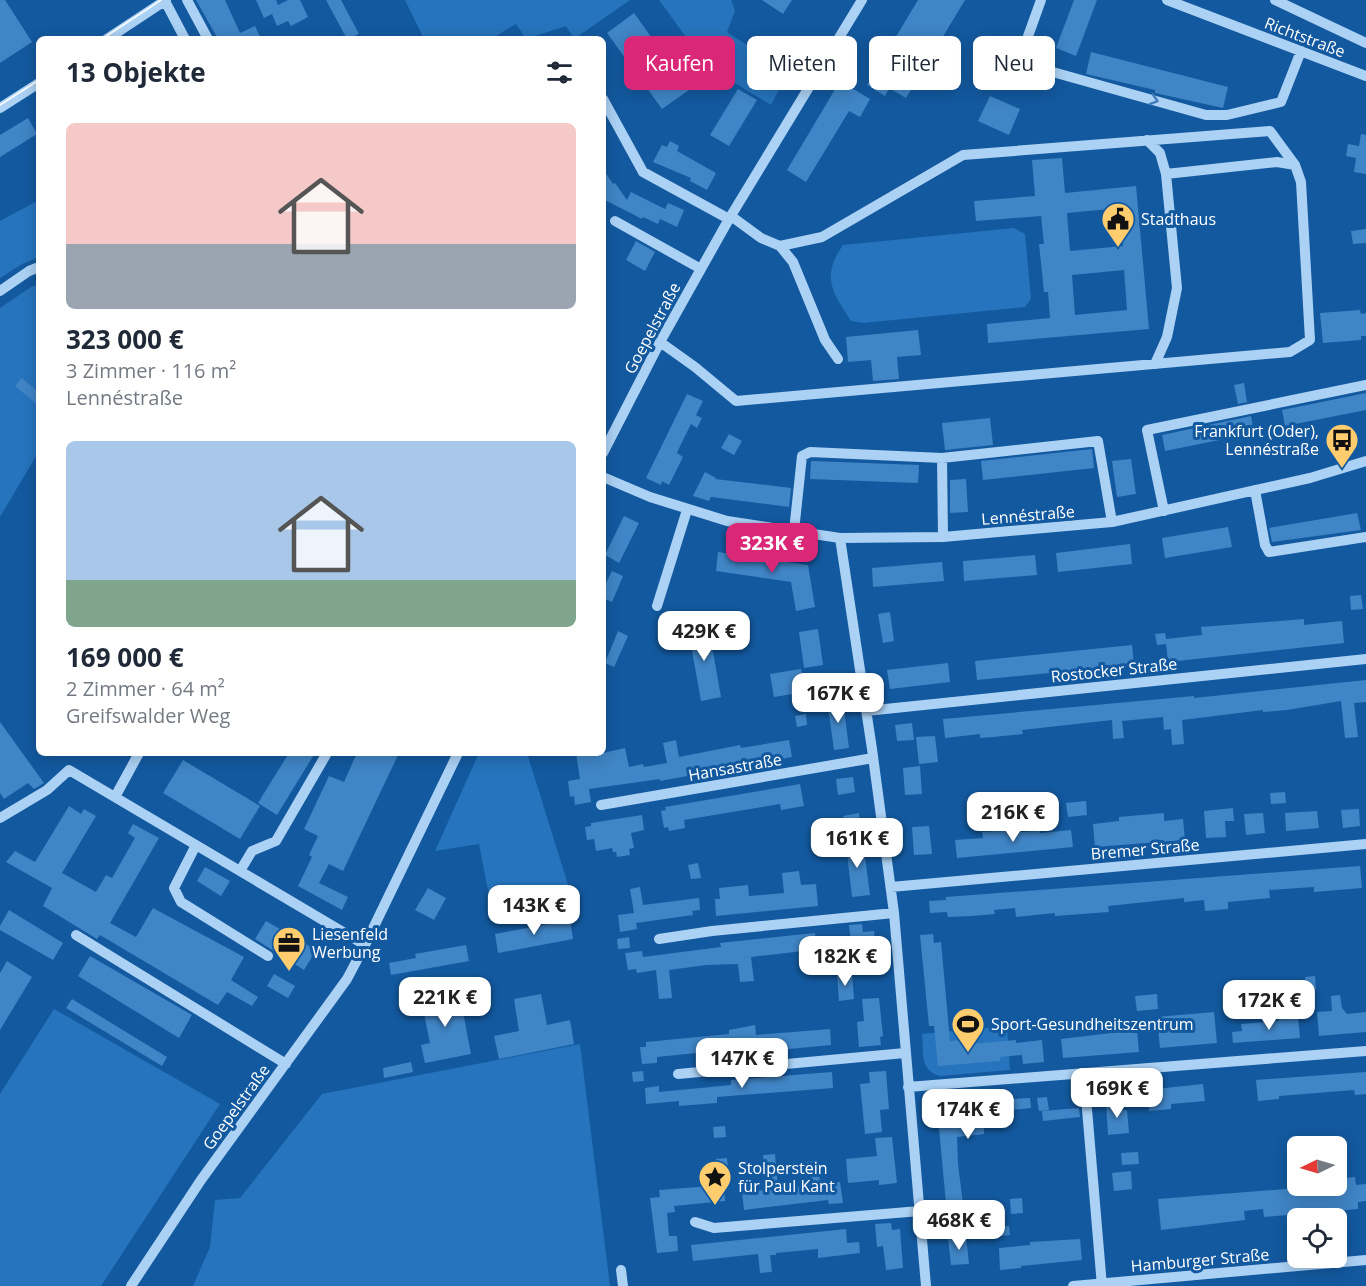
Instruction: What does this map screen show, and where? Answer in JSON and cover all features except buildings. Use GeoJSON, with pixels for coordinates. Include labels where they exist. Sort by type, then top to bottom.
{"type":"FeatureCollection","features":[{"type":"Feature","properties":{"kind":"street"},"geometry":{"type":"LineString","coordinates":[[187,0],[206,36]]}},
{"type":"Feature","properties":{"kind":"street","name":"Goepelstraße"},"geometry":{"type":"LineString","coordinates":[[606,447],[660,342],[730,218],[862,0]]}},
{"type":"Feature","properties":{"kind":"street"},"geometry":{"type":"LineString","coordinates":[[1041,0],[1022,53],[1033,65],[1206,115],[1220,116],[1281,102],[1301,51]]}},
{"type":"Feature","properties":{"kind":"street","name":"Richtstraße"},"geometry":{"type":"LineString","coordinates":[[1167,0],[1366,76]]}},
{"type":"Feature","properties":{"kind":"street"},"geometry":{"type":"LineString","coordinates":[[1275,0],[1366,43]]}},
{"type":"Feature","properties":{"kind":"street"},"geometry":{"type":"LineString","coordinates":[[112,36],[165,1],[183,36]]}},
{"type":"Feature","properties":{"kind":"street"},"geometry":{"type":"LineString","coordinates":[[0,108],[36,85]]}},
{"type":"Feature","properties":{"kind":"street"},"geometry":{"type":"LineString","coordinates":[[606,104],[643,172],[730,218],[761,238],[780,246],[793,262],[825,339],[838,359]]}},
{"type":"Feature","properties":{"kind":"street"},"geometry":{"type":"LineString","coordinates":[[660,342],[736,401],[1290,351],[1310,340],[1301,182],[1296,165],[1270,131],[963,155],[822,237],[780,246]]}},
{"type":"Feature","properties":{"kind":"street"},"geometry":{"type":"LineString","coordinates":[[1147,140],[1160,153],[1166,174],[1177,288],[1167,337],[1155,364]]}},
{"type":"Feature","properties":{"kind":"street"},"geometry":{"type":"LineString","coordinates":[[1166,174],[1277,162],[1296,165]]}},
{"type":"Feature","properties":{"kind":"street"},"geometry":{"type":"LineString","coordinates":[[615,221],[701,269]]}},
{"type":"Feature","properties":{"kind":"street"},"geometry":{"type":"LineString","coordinates":[[0,291],[36,269]]}},
{"type":"Feature","properties":{"kind":"street"},"geometry":{"type":"LineString","coordinates":[[1164,511],[1147,430],[1366,385]]}},
{"type":"Feature","properties":{"kind":"street"},"geometry":{"type":"LineString","coordinates":[[794,531],[801,456],[810,452],[942,458],[1098,441],[1112,522]]}},
{"type":"Feature","properties":{"kind":"street"},"geometry":{"type":"LineString","coordinates":[[942,458],[944,537]]}},
{"type":"Feature","properties":{"kind":"street","name":"Lennéstraße"},"geometry":{"type":"LineString","coordinates":[[606,478],[687,510],[727,521],[840,538],[944,537],[1112,522],[1310,478],[1366,461]]}},
{"type":"Feature","properties":{"kind":"street"},"geometry":{"type":"LineString","coordinates":[[1256,490],[1265,546],[1269,552],[1366,537]]}},
{"type":"Feature","properties":{"kind":"street"},"geometry":{"type":"LineString","coordinates":[[657,606],[687,510]]}},
{"type":"Feature","properties":{"kind":"street"},"geometry":{"type":"LineString","coordinates":[[840,538],[894,913],[926,1286]]}},
{"type":"Feature","properties":{"kind":"street","name":"Rostocker Straße"},"geometry":{"type":"LineString","coordinates":[[866,711],[1366,659]]}},
{"type":"Feature","properties":{"kind":"street"},"geometry":{"type":"LineString","coordinates":[[115,797],[137,756]]}},
{"type":"Feature","properties":{"kind":"street"},"geometry":{"type":"LineString","coordinates":[[240,871],[252,851],[276,841],[325,756]]}},
{"type":"Feature","properties":{"kind":"street","name":"Goepelstraße"},"geometry":{"type":"LineString","coordinates":[[131,1286],[201,1180],[347,980],[457,756]]}},
{"type":"Feature","properties":{"kind":"street","name":"Hansastraße"},"geometry":{"type":"LineString","coordinates":[[601,805],[873,758]]}},
{"type":"Feature","properties":{"kind":"street"},"geometry":{"type":"LineString","coordinates":[[0,818],[47,790],[69,770],[365,945]]}},
{"type":"Feature","properties":{"kind":"street","name":"Bremer Straße"},"geometry":{"type":"LineString","coordinates":[[891,887],[1366,844]]}},
{"type":"Feature","properties":{"kind":"street"},"geometry":{"type":"LineString","coordinates":[[196,845],[174,888],[181,902],[268,956]]}},
{"type":"Feature","properties":{"kind":"street"},"geometry":{"type":"LineString","coordinates":[[659,939],[712,930],[894,913]]}},
{"type":"Feature","properties":{"kind":"street"},"geometry":{"type":"LineString","coordinates":[[76,935],[286,1064]]}},
{"type":"Feature","properties":{"kind":"street"},"geometry":{"type":"LineString","coordinates":[[908,1088],[1366,1051]]}},
{"type":"Feature","properties":{"kind":"street"},"geometry":{"type":"LineString","coordinates":[[678,1074],[905,1053]]}},
{"type":"Feature","properties":{"kind":"street"},"geometry":{"type":"LineString","coordinates":[[1084,1074],[1102,1285]]}},
{"type":"Feature","properties":{"kind":"street"},"geometry":{"type":"LineString","coordinates":[[695,1222],[714,1228],[920,1211]]}},
{"type":"Feature","properties":{"kind":"street","name":"Hamburger Straße"},"geometry":{"type":"LineString","coordinates":[[1073,1286],[1366,1260]]}},
{"type":"Feature","properties":{"kind":"street"},"geometry":{"type":"LineString","coordinates":[[621,1270],[623,1286]]}},
{"type":"Feature","properties":{"kind":"shaded area"},"geometry":{"type":"Polygon","coordinates":[[[405,0],[630,0],[578,36],[572,36],[566,26],[535,36],[524,36],[516,24],[496,36],[423,36],[405,0]]]}},
{"type":"Feature","properties":{"kind":"shaded area"},"geometry":{"type":"Polygon","coordinates":[[[659,0],[731,0],[735,11],[727,32],[733,36],[685,36],[659,0]]]}},
{"type":"Feature","properties":{"kind":"shaded area"},"geometry":{"type":"Polygon","coordinates":[[[735,37],[747,45],[747,90],[779,90],[771,105],[735,83],[735,37]]]}},
{"type":"Feature","properties":{"kind":"shaded area"},"geometry":{"type":"Polygon","coordinates":[[[36,202],[36,258],[0,278],[0,221],[36,202]]]}},
{"type":"Feature","properties":{"kind":"shaded area"},"geometry":{"type":"Polygon","coordinates":[[[1014,228],[1025,234],[1031,299],[1025,307],[863,323],[851,321],[834,293],[832,266],[843,245],[1014,228]]]}},
{"type":"Feature","properties":{"kind":"shaded area"},"geometry":{"type":"Polygon","coordinates":[[[36,285],[36,456],[0,517],[0,308],[36,285]]]}},
{"type":"Feature","properties":{"kind":"shaded area"},"geometry":{"type":"Polygon","coordinates":[[[478,756],[528,756],[570,891],[491,906],[479,844],[435,851],[478,756]]]}},
{"type":"Feature","properties":{"kind":"shaded area"},"geometry":{"type":"Polygon","coordinates":[[[54,1009],[220,1104],[101,1286],[0,1286],[0,1094],[54,1009]]]}},
{"type":"Feature","properties":{"kind":"shaded area"},"geometry":{"type":"Polygon","coordinates":[[[1007,1026],[1010,1070],[940,1076],[929,1070],[926,1065],[922,1034],[1007,1026]]]}},
{"type":"Feature","properties":{"kind":"shaded area"},"geometry":{"type":"Polygon","coordinates":[[[580,1044],[610,1286],[193,1286],[210,1247],[215,1200],[240,1198],[322,1094],[580,1044]]]}},
{"type":"Feature","properties":{"kind":"tram line"},"geometry":{"type":"LineString","coordinates":[[107,36],[161,0]]}},
{"type":"Feature","properties":{"kind":"tram line"},"geometry":{"type":"LineString","coordinates":[[0,105],[36,82]]}},
{"type":"Feature","properties":{"kind":"place","name":"Stadthaus"},"geometry":{"type":"Point","coordinates":[1118,248]}},
{"type":"Feature","properties":{"kind":"place","name":"Frankfurt (Oder), Lennéstraße"},"geometry":{"type":"Point","coordinates":[1342,469]}},
{"type":"Feature","properties":{"kind":"place","name":"Liesenfeld Werbung"},"geometry":{"type":"Point","coordinates":[289,972]}},
{"type":"Feature","properties":{"kind":"place","name":"Sport-Gesundheitszentrum"},"geometry":{"type":"Point","coordinates":[968,1053]}},
{"type":"Feature","properties":{"kind":"place","name":"Stolperstein für Paul Kant"},"geometry":{"type":"Point","coordinates":[715,1206]}}]}
